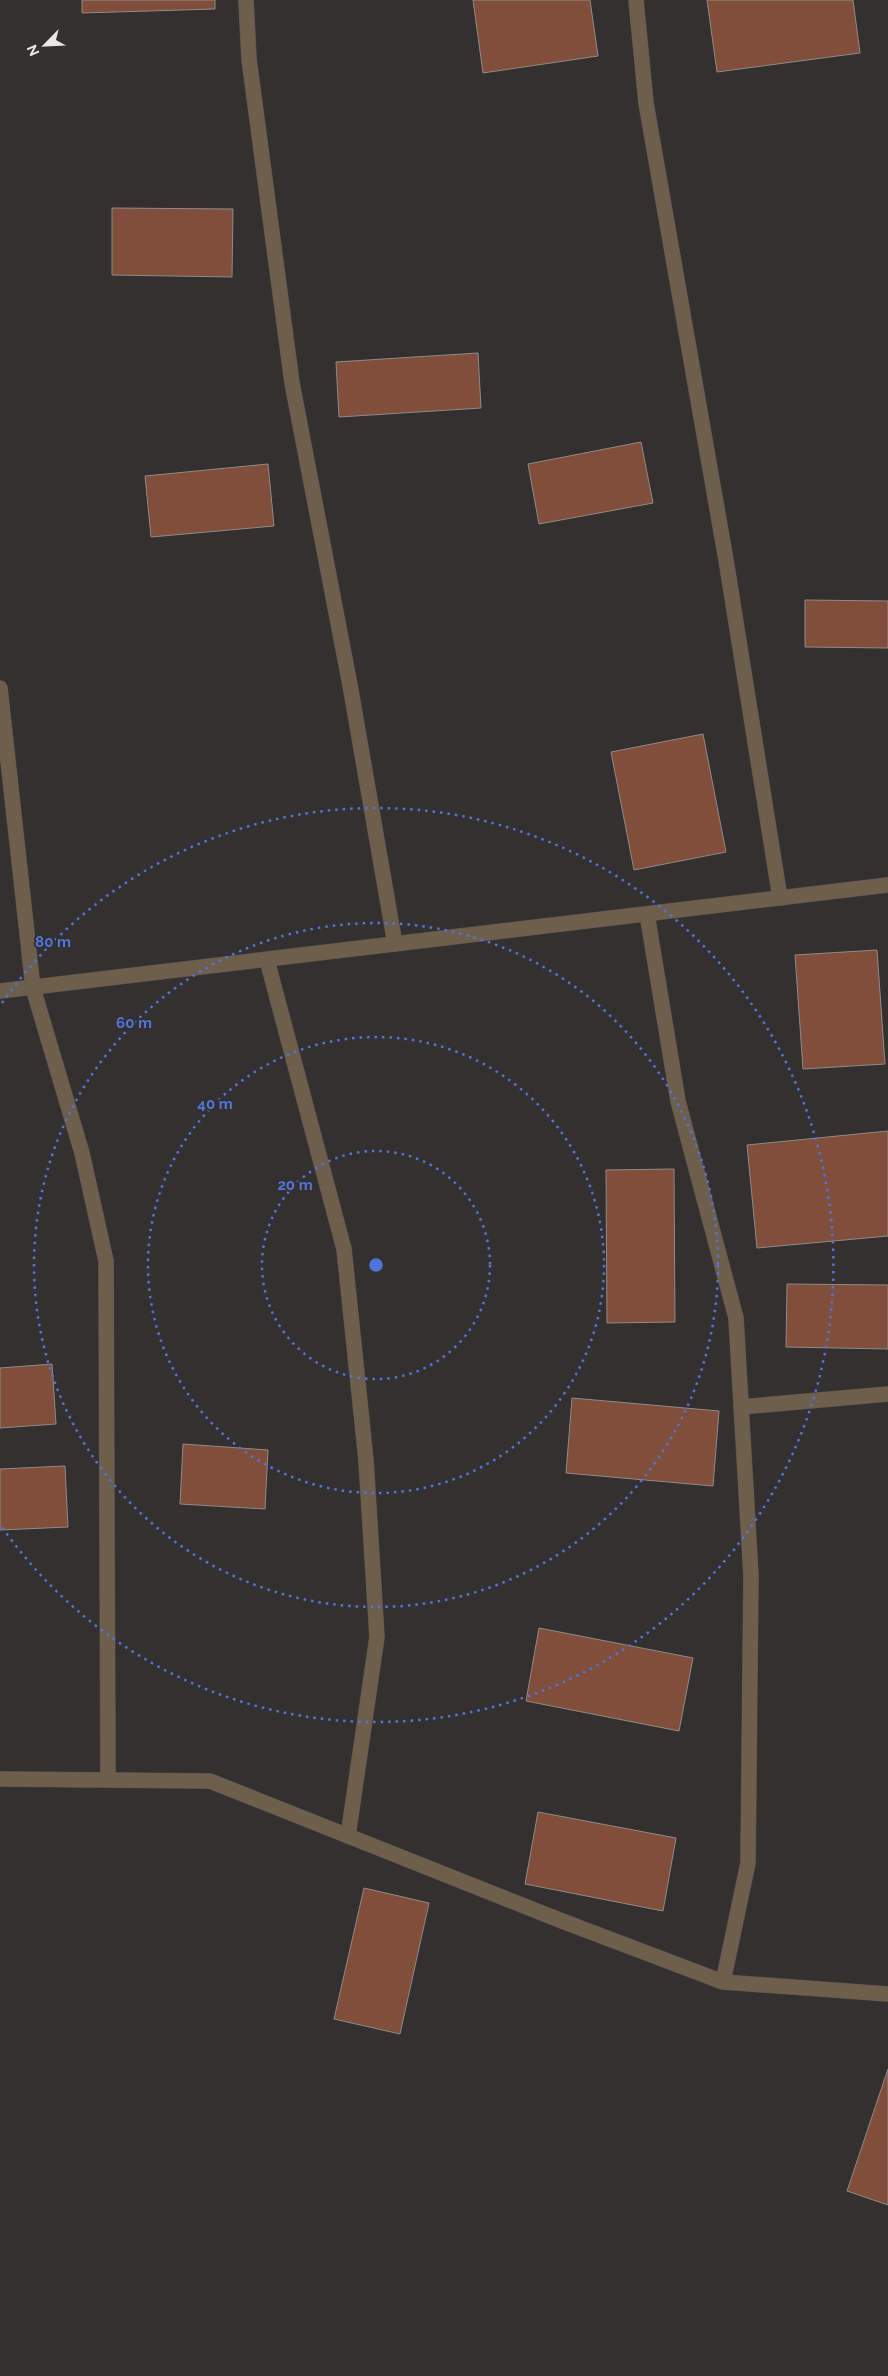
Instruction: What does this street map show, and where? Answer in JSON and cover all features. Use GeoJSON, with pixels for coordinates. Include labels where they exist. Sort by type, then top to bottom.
{"type":"FeatureCollection","features":[{"type":"Feature","properties":{"kind":"street"},"geometry":{"type":"LineString","coordinates":[[246,0],[249,59],[292,383],[350,685],[395,944]]}},
{"type":"Feature","properties":{"kind":"street"},"geometry":{"type":"LineString","coordinates":[[636,0],[646,103],[726,560],[780,898]]}},
{"type":"Feature","properties":{"kind":"street"},"geometry":{"type":"LineString","coordinates":[[0,688],[33,988],[82,1153],[106,1261],[108,1779]]}},
{"type":"Feature","properties":{"kind":"street"},"geometry":{"type":"LineString","coordinates":[[0,991],[888,886]]}},
{"type":"Feature","properties":{"kind":"street"},"geometry":{"type":"LineString","coordinates":[[647,914],[678,1101],[736,1318],[751,1576],[748,1863],[723,1982]]}},
{"type":"Feature","properties":{"kind":"street"},"geometry":{"type":"LineString","coordinates":[[267,960],[344,1249],[366,1460],[377,1637],[348,1836]]}},
{"type":"Feature","properties":{"kind":"street"},"geometry":{"type":"LineString","coordinates":[[741,1407],[888,1394]]}},
{"type":"Feature","properties":{"kind":"street"},"geometry":{"type":"LineString","coordinates":[[0,1779],[108,1779],[210,1782],[562,1921],[723,1982],[888,1994]]}},
{"type":"Feature","properties":{"kind":"building"},"geometry":{"type":"Polygon","coordinates":[[[82,0],[215,0],[215,9],[82,13],[82,0]]]}},
{"type":"Feature","properties":{"kind":"building"},"geometry":{"type":"Polygon","coordinates":[[[473,0],[590,0],[598,56],[483,73],[473,0]]]}},
{"type":"Feature","properties":{"kind":"building"},"geometry":{"type":"Polygon","coordinates":[[[707,0],[853,0],[860,53],[717,72],[707,0]]]}},
{"type":"Feature","properties":{"kind":"building"},"geometry":{"type":"Polygon","coordinates":[[[112,208],[233,209],[232,277],[112,275],[112,208]]]}},
{"type":"Feature","properties":{"kind":"building"},"geometry":{"type":"Polygon","coordinates":[[[478,353],[481,408],[339,417],[336,362],[478,353]]]}},
{"type":"Feature","properties":{"kind":"building"},"geometry":{"type":"Polygon","coordinates":[[[641,442],[653,503],[539,524],[528,464],[641,442]]]}},
{"type":"Feature","properties":{"kind":"building"},"geometry":{"type":"Polygon","coordinates":[[[268,464],[274,526],[151,537],[145,476],[268,464]]]}},
{"type":"Feature","properties":{"kind":"building"},"geometry":{"type":"Polygon","coordinates":[[[805,600],[888,601],[888,648],[805,647],[805,600]]]}},
{"type":"Feature","properties":{"kind":"building"},"geometry":{"type":"Polygon","coordinates":[[[703,734],[726,852],[634,870],[611,752],[703,734]]]}},
{"type":"Feature","properties":{"kind":"building"},"geometry":{"type":"Polygon","coordinates":[[[877,950],[885,1064],[803,1069],[795,955],[877,950]]]}},
{"type":"Feature","properties":{"kind":"building"},"geometry":{"type":"Polygon","coordinates":[[[888,1131],[888,1236],[757,1248],[747,1145],[888,1131]]]}},
{"type":"Feature","properties":{"kind":"building"},"geometry":{"type":"Polygon","coordinates":[[[674,1169],[675,1322],[607,1323],[606,1170],[674,1169]]]}},
{"type":"Feature","properties":{"kind":"building"},"geometry":{"type":"Polygon","coordinates":[[[787,1284],[888,1285],[888,1349],[786,1347],[787,1284]]]}},
{"type":"Feature","properties":{"kind":"building"},"geometry":{"type":"Polygon","coordinates":[[[52,1364],[56,1424],[0,1428],[0,1368],[52,1364]]]}},
{"type":"Feature","properties":{"kind":"building"},"geometry":{"type":"Polygon","coordinates":[[[572,1398],[719,1411],[713,1486],[566,1473],[572,1398]]]}},
{"type":"Feature","properties":{"kind":"building"},"geometry":{"type":"Polygon","coordinates":[[[183,1444],[268,1450],[265,1509],[180,1504],[183,1444]]]}},
{"type":"Feature","properties":{"kind":"building"},"geometry":{"type":"Polygon","coordinates":[[[65,1466],[68,1527],[0,1530],[0,1469],[65,1466]]]}},
{"type":"Feature","properties":{"kind":"building"},"geometry":{"type":"Polygon","coordinates":[[[539,1628],[693,1658],[679,1731],[526,1701],[539,1628]]]}},
{"type":"Feature","properties":{"kind":"building"},"geometry":{"type":"Polygon","coordinates":[[[538,1812],[676,1838],[663,1911],[525,1884],[538,1812]]]}},
{"type":"Feature","properties":{"kind":"building"},"geometry":{"type":"Polygon","coordinates":[[[364,1888],[429,1903],[400,2034],[334,2019],[364,1888]]]}},
{"type":"Feature","properties":{"kind":"building"},"geometry":{"type":"Polygon","coordinates":[[[888,2069],[888,2205],[847,2191],[888,2069]]]}}]}
